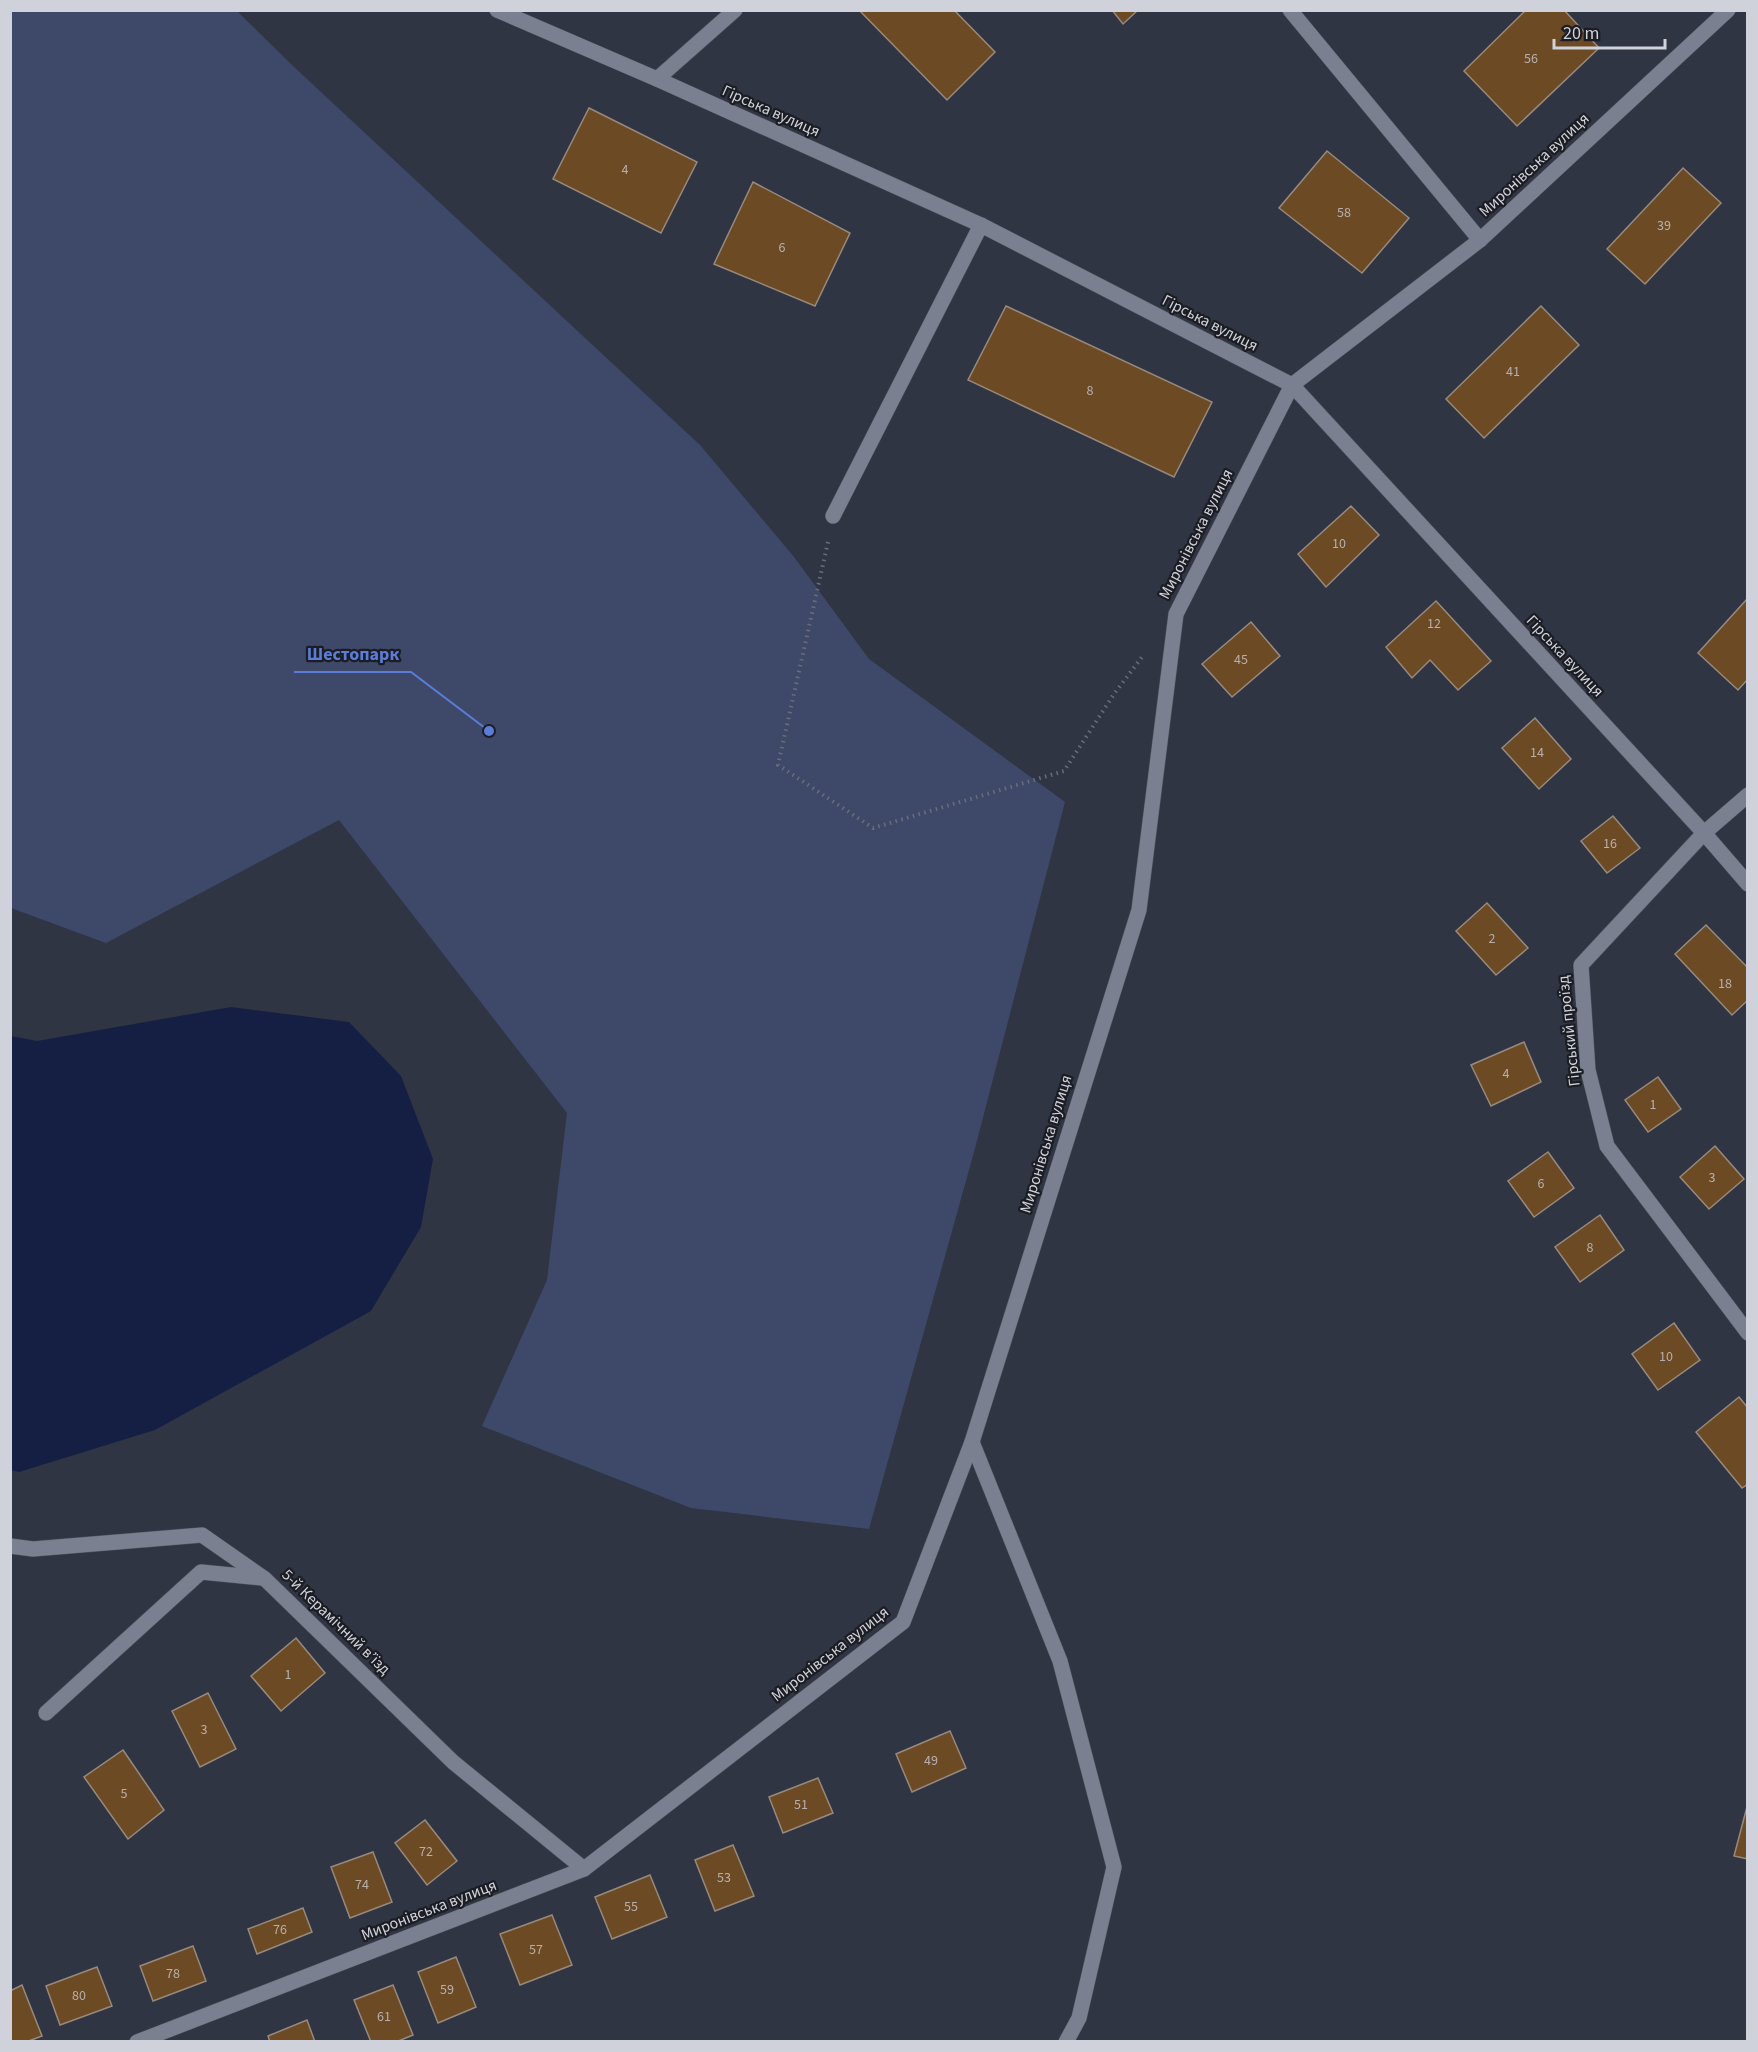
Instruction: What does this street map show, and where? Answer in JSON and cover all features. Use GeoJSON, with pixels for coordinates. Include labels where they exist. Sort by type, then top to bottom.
{"type":"FeatureCollection","features":[{"type":"Feature","properties":{"kind":"street","name":"Гірська вулиця"},"geometry":{"type":"LineString","coordinates":[[497,10],[657,79],[981,225],[1292,385],[1704,833],[1748,884]]}},
{"type":"Feature","properties":{"kind":"street"},"geometry":{"type":"LineString","coordinates":[[657,79],[735,10]]}},
{"type":"Feature","properties":{"kind":"street"},"geometry":{"type":"LineString","coordinates":[[1290,10],[1480,240]]}},
{"type":"Feature","properties":{"kind":"street","name":"Миронівська вулиця"},"geometry":{"type":"LineString","coordinates":[[137,2042],[584,1869],[903,1622],[972,1442],[1139,910],[1176,614],[1292,385],[1480,240],[1728,10]]}},
{"type":"Feature","properties":{"kind":"street"},"geometry":{"type":"LineString","coordinates":[[834,516],[981,225]]}},
{"type":"Feature","properties":{"kind":"street","name":"Гірський проїзд"},"geometry":{"type":"LineString","coordinates":[[1748,795],[1704,833],[1581,965],[1588,1070],[1607,1146],[1748,1333]]}},
{"type":"Feature","properties":{"kind":"street"},"geometry":{"type":"LineString","coordinates":[[972,1442],[1060,1661],[1114,1867],[1079,2018],[1066,2042]]}},
{"type":"Feature","properties":{"kind":"street","name":"5-й Керамічний в’їзд"},"geometry":{"type":"LineString","coordinates":[[10,1546],[33,1549],[202,1535],[265,1579],[453,1762],[584,1869]]}},
{"type":"Feature","properties":{"kind":"street"},"geometry":{"type":"LineString","coordinates":[[46,1713],[201,1572],[265,1579]]}},
{"type":"Feature","properties":{"kind":"path"},"geometry":{"type":"LineString","coordinates":[[834,516],[778,765],[873,828],[1065,771],[1114,694],[1148,650]]}},
{"type":"Feature","properties":{"kind":"shaded area"},"geometry":{"type":"Polygon","coordinates":[[[10,11],[237,11],[293,66],[700,445],[794,557],[869,659],[1065,802],[974,1152],[869,1529],[691,1508],[482,1426],[547,1280],[567,1113],[339,820],[106,943],[11,908],[10,11]]]}},
{"type":"Feature","properties":{"kind":"shaded area"},"geometry":{"type":"Polygon","coordinates":[[[231,1007],[349,1022],[401,1076],[433,1159],[421,1227],[371,1311],[155,1430],[19,1472],[11,1470],[11,1036],[37,1041],[231,1007]]]}},
{"type":"Feature","properties":{"kind":"building"},"geometry":{"type":"Polygon","coordinates":[[[859,10],[954,10],[995,52],[947,100],[859,10]]]}},
{"type":"Feature","properties":{"kind":"building"},"geometry":{"type":"Polygon","coordinates":[[[1112,10],[1138,10],[1123,24],[1112,10]]]}},
{"type":"Feature","properties":{"kind":"building"},"geometry":{"type":"Polygon","coordinates":[[[1526,10],[1564,10],[1599,48],[1517,126],[1464,71],[1526,10]]]}},
{"type":"Feature","properties":{"kind":"building"},"geometry":{"type":"Polygon","coordinates":[[[589,108],[697,162],[661,233],[553,179],[589,108]]]}},
{"type":"Feature","properties":{"kind":"building"},"geometry":{"type":"Polygon","coordinates":[[[1327,151],[1409,218],[1362,273],[1279,208],[1327,151]]]}},
{"type":"Feature","properties":{"kind":"building"},"geometry":{"type":"Polygon","coordinates":[[[1683,168],[1721,203],[1645,284],[1607,249],[1683,168]]]}},
{"type":"Feature","properties":{"kind":"building"},"geometry":{"type":"Polygon","coordinates":[[[753,182],[850,233],[815,306],[714,264],[753,182]]]}},
{"type":"Feature","properties":{"kind":"building"},"geometry":{"type":"Polygon","coordinates":[[[1006,306],[1212,402],[1174,477],[968,380],[1006,306]]]}},
{"type":"Feature","properties":{"kind":"building"},"geometry":{"type":"Polygon","coordinates":[[[1541,306],[1579,345],[1484,438],[1446,399],[1541,306]]]}},
{"type":"Feature","properties":{"kind":"building"},"geometry":{"type":"Polygon","coordinates":[[[1351,506],[1379,535],[1326,587],[1298,554],[1351,506]]]}},
{"type":"Feature","properties":{"kind":"building"},"geometry":{"type":"Polygon","coordinates":[[[1748,598],[1748,679],[1738,690],[1698,653],[1748,598]]]}},
{"type":"Feature","properties":{"kind":"building"},"geometry":{"type":"Polygon","coordinates":[[[1436,601],[1491,661],[1458,690],[1430,660],[1412,678],[1386,647],[1436,601]]]}},
{"type":"Feature","properties":{"kind":"building"},"geometry":{"type":"Polygon","coordinates":[[[1251,622],[1280,656],[1232,697],[1202,664],[1251,622]]]}},
{"type":"Feature","properties":{"kind":"building"},"geometry":{"type":"Polygon","coordinates":[[[1535,718],[1571,759],[1539,789],[1502,748],[1535,718]]]}},
{"type":"Feature","properties":{"kind":"building"},"geometry":{"type":"Polygon","coordinates":[[[1613,816],[1640,848],[1607,873],[1581,841],[1613,816]]]}},
{"type":"Feature","properties":{"kind":"building"},"geometry":{"type":"Polygon","coordinates":[[[1487,903],[1528,948],[1496,975],[1456,931],[1487,903]]]}},
{"type":"Feature","properties":{"kind":"building"},"geometry":{"type":"Polygon","coordinates":[[[1706,925],[1748,968],[1748,1000],[1732,1015],[1675,954],[1706,925]]]}},
{"type":"Feature","properties":{"kind":"building"},"geometry":{"type":"Polygon","coordinates":[[[1524,1042],[1541,1082],[1491,1106],[1471,1065],[1524,1042]]]}},
{"type":"Feature","properties":{"kind":"building"},"geometry":{"type":"Polygon","coordinates":[[[1658,1077],[1681,1109],[1648,1132],[1625,1100],[1658,1077]]]}},
{"type":"Feature","properties":{"kind":"building"},"geometry":{"type":"Polygon","coordinates":[[[1715,1146],[1744,1179],[1709,1209],[1680,1177],[1715,1146]]]}},
{"type":"Feature","properties":{"kind":"building"},"geometry":{"type":"Polygon","coordinates":[[[1548,1152],[1574,1188],[1534,1217],[1508,1181],[1548,1152]]]}},
{"type":"Feature","properties":{"kind":"building"},"geometry":{"type":"Polygon","coordinates":[[[1600,1215],[1624,1250],[1580,1282],[1555,1247],[1600,1215]]]}},
{"type":"Feature","properties":{"kind":"building"},"geometry":{"type":"Polygon","coordinates":[[[1674,1323],[1700,1360],[1658,1390],[1632,1354],[1674,1323]]]}},
{"type":"Feature","properties":{"kind":"building"},"geometry":{"type":"Polygon","coordinates":[[[1739,1397],[1748,1408],[1748,1484],[1742,1488],[1696,1432],[1739,1397]]]}},
{"type":"Feature","properties":{"kind":"building"},"geometry":{"type":"Polygon","coordinates":[[[296,1638],[325,1673],[281,1711],[251,1676],[296,1638]]]}},
{"type":"Feature","properties":{"kind":"building"},"geometry":{"type":"Polygon","coordinates":[[[208,1693],[236,1749],[200,1767],[172,1711],[208,1693]]]}},
{"type":"Feature","properties":{"kind":"building"},"geometry":{"type":"Polygon","coordinates":[[[950,1731],[966,1768],[912,1792],[896,1754],[950,1731]]]}},
{"type":"Feature","properties":{"kind":"building"},"geometry":{"type":"Polygon","coordinates":[[[123,1750],[164,1810],[128,1839],[84,1777],[123,1750]]]}},
{"type":"Feature","properties":{"kind":"building"},"geometry":{"type":"Polygon","coordinates":[[[818,1778],[833,1813],[783,1833],[769,1797],[818,1778]]]}},
{"type":"Feature","properties":{"kind":"building"},"geometry":{"type":"Polygon","coordinates":[[[1748,1803],[1748,1859],[1734,1856],[1748,1803]]]}},
{"type":"Feature","properties":{"kind":"building"},"geometry":{"type":"Polygon","coordinates":[[[425,1820],[457,1861],[427,1885],[395,1843],[425,1820]]]}},
{"type":"Feature","properties":{"kind":"building"},"geometry":{"type":"Polygon","coordinates":[[[733,1845],[754,1896],[715,1911],[695,1860],[733,1845]]]}},
{"type":"Feature","properties":{"kind":"building"},"geometry":{"type":"Polygon","coordinates":[[[373,1852],[392,1902],[350,1918],[331,1867],[373,1852]]]}},
{"type":"Feature","properties":{"kind":"building"},"geometry":{"type":"Polygon","coordinates":[[[650,1875],[667,1917],[612,1939],[595,1897],[650,1875]]]}},
{"type":"Feature","properties":{"kind":"building"},"geometry":{"type":"Polygon","coordinates":[[[303,1908],[312,1932],[257,1954],[248,1929],[303,1908]]]}},
{"type":"Feature","properties":{"kind":"building"},"geometry":{"type":"Polygon","coordinates":[[[552,1915],[572,1965],[520,1985],[500,1934],[552,1915]]]}},
{"type":"Feature","properties":{"kind":"building"},"geometry":{"type":"Polygon","coordinates":[[[193,1946],[206,1981],[153,2001],[140,1966],[193,1946]]]}},
{"type":"Feature","properties":{"kind":"building"},"geometry":{"type":"Polygon","coordinates":[[[456,1957],[476,2007],[438,2023],[418,1972],[456,1957]]]}},
{"type":"Feature","properties":{"kind":"building"},"geometry":{"type":"Polygon","coordinates":[[[97,1967],[112,2006],[60,2025],[46,1986],[97,1967]]]}},
{"type":"Feature","properties":{"kind":"building"},"geometry":{"type":"Polygon","coordinates":[[[22,1985],[42,2036],[26,2042],[10,2042],[10,1991],[22,1985]]]}},
{"type":"Feature","properties":{"kind":"building"},"geometry":{"type":"Polygon","coordinates":[[[393,1985],[413,2035],[396,2042],[371,2042],[354,2000],[393,1985]]]}},
{"type":"Feature","properties":{"kind":"building"},"geometry":{"type":"Polygon","coordinates":[[[307,2020],[315,2042],[270,2042],[268,2036],[307,2020]]]}},
{"type":"Feature","properties":{"kind":"place","name":"Шестопарк"},"geometry":{"type":"Point","coordinates":[489,731]}}]}
